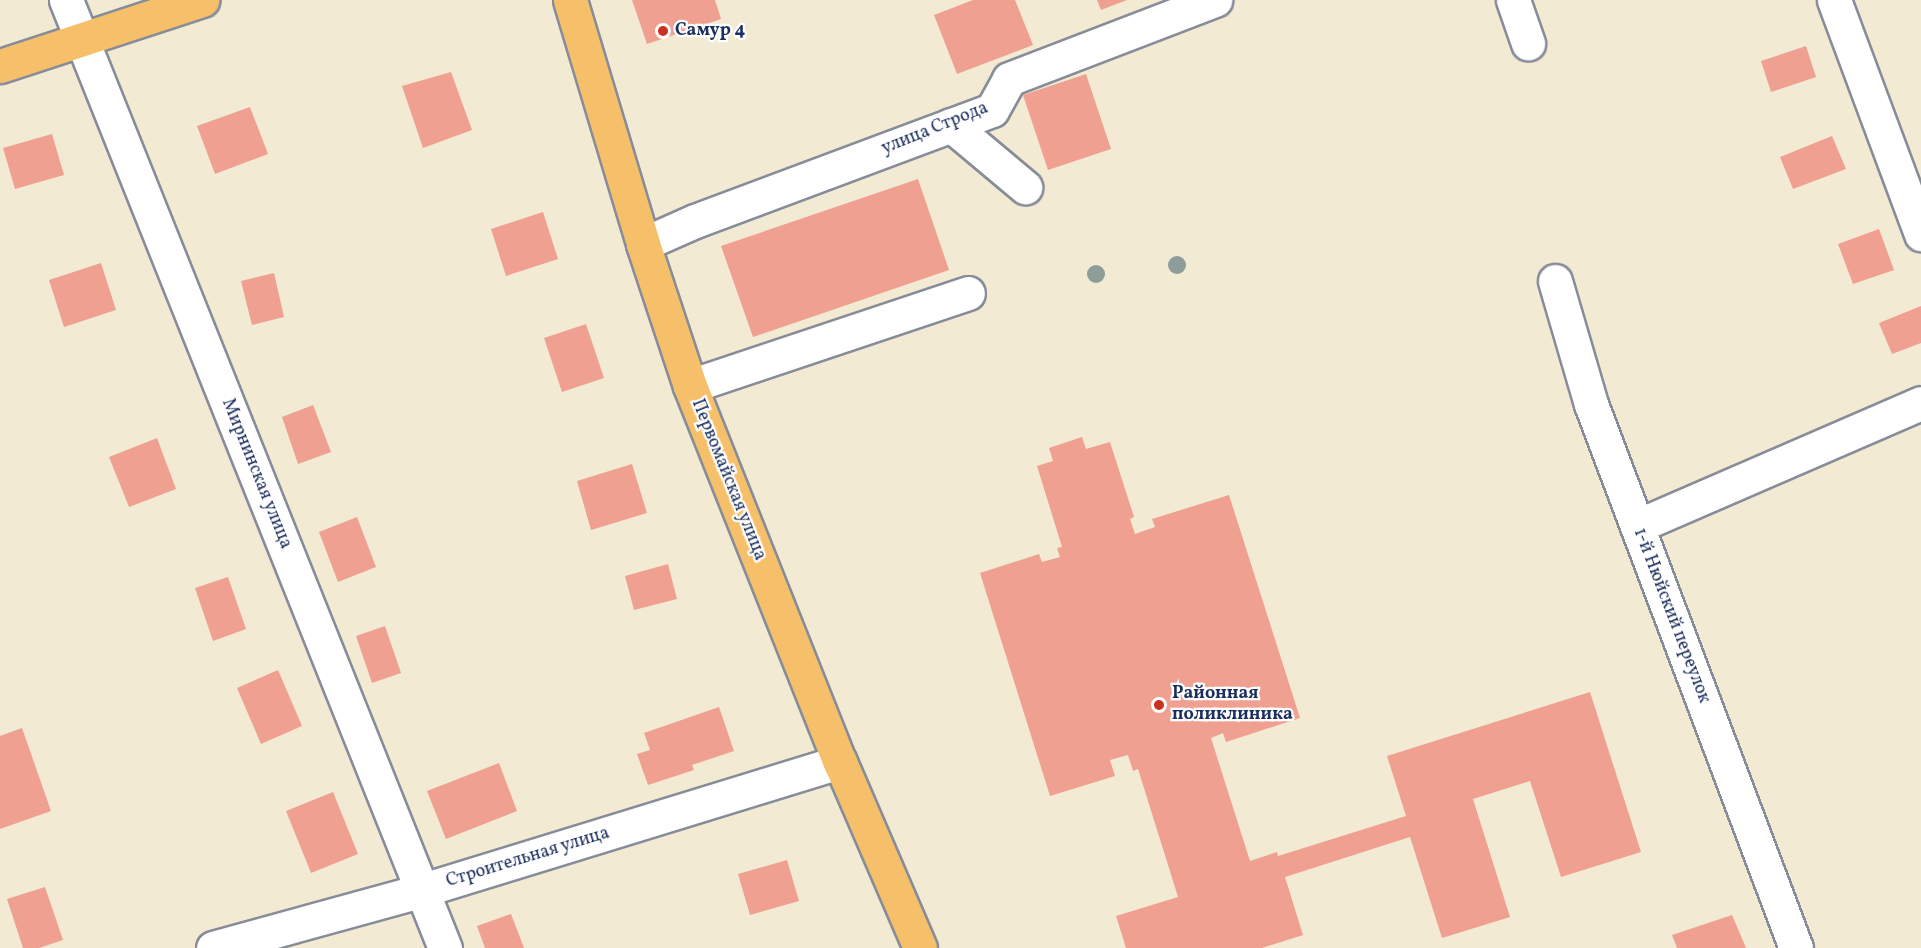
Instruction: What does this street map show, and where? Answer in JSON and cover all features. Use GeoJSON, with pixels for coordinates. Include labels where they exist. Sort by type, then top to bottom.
{"type":"FeatureCollection","features":[{"type":"Feature","properties":{"kind":"main road"},"geometry":{"type":"LineString","coordinates":[[0,66],[202,0]]}},
{"type":"Feature","properties":{"kind":"main road","name":"Первомайская улица"},"geometry":{"type":"LineString","coordinates":[[570,0],[643,244],[690,386],[840,762],[920,948]]}},
{"type":"Feature","properties":{"kind":"street","name":"Мирнинская улица"},"geometry":{"type":"LineString","coordinates":[[66,0],[445,948]]}},
{"type":"Feature","properties":{"kind":"street","name":"улица Строда"},"geometry":{"type":"LineString","coordinates":[[643,244],[695,221],[992,110],[1009,79],[1215,0]]}},
{"type":"Feature","properties":{"kind":"street"},"geometry":{"type":"LineString","coordinates":[[1512,0],[1528,43]]}},
{"type":"Feature","properties":{"kind":"street"},"geometry":{"type":"LineString","coordinates":[[1834,0],[1921,234]]}},
{"type":"Feature","properties":{"kind":"street"},"geometry":{"type":"LineString","coordinates":[[951,125],[1025,187]]}},
{"type":"Feature","properties":{"kind":"street","name":"1-й Нюйский переулок"},"geometry":{"type":"LineString","coordinates":[[1555,281],[1591,404],[1796,948]]}},
{"type":"Feature","properties":{"kind":"street"},"geometry":{"type":"LineString","coordinates":[[690,386],[968,293]]}},
{"type":"Feature","properties":{"kind":"street"},"geometry":{"type":"LineString","coordinates":[[1637,526],[1921,403]]}},
{"type":"Feature","properties":{"kind":"street","name":"Строительная улица"},"geometry":{"type":"LineString","coordinates":[[213,948],[423,890],[840,762]]}},
{"type":"Feature","properties":{"kind":"building","name":"Самур 4"},"geometry":{"type":"Polygon","coordinates":[[[632,0],[715,0],[721,19],[647,44],[632,0]]]}},
{"type":"Feature","properties":{"kind":"building"},"geometry":{"type":"Polygon","coordinates":[[[973,0],[1015,0],[1033,45],[957,74],[934,15],[973,0]]]}},
{"type":"Feature","properties":{"kind":"building"},"geometry":{"type":"Polygon","coordinates":[[[1097,0],[1127,0],[1101,10],[1097,0]]]}},
{"type":"Feature","properties":{"kind":"building"},"geometry":{"type":"Polygon","coordinates":[[[1806,46],[1816,77],[1771,92],[1761,61],[1806,46]]]}},
{"type":"Feature","properties":{"kind":"building"},"geometry":{"type":"Polygon","coordinates":[[[451,72],[472,130],[423,148],[402,86],[451,72]]]}},
{"type":"Feature","properties":{"kind":"building"},"geometry":{"type":"Polygon","coordinates":[[[1086,74],[1111,149],[1048,170],[1023,95],[1086,74]]]}},
{"type":"Feature","properties":{"kind":"building"},"geometry":{"type":"Polygon","coordinates":[[[250,107],[268,154],[215,174],[197,126],[250,107]]]}},
{"type":"Feature","properties":{"kind":"building"},"geometry":{"type":"Polygon","coordinates":[[[52,134],[64,175],[15,189],[3,148],[52,134]]]}},
{"type":"Feature","properties":{"kind":"building"},"geometry":{"type":"Polygon","coordinates":[[[1832,136],[1846,169],[1793,189],[1780,157],[1832,136]]]}},
{"type":"Feature","properties":{"kind":"building"},"geometry":{"type":"Polygon","coordinates":[[[918,179],[949,270],[753,337],[721,246],[918,179]]]}},
{"type":"Feature","properties":{"kind":"building"},"geometry":{"type":"Polygon","coordinates":[[[543,212],[558,259],[506,276],[491,229],[543,212]]]}},
{"type":"Feature","properties":{"kind":"building"},"geometry":{"type":"Polygon","coordinates":[[[1879,229],[1894,270],[1853,284],[1838,244],[1879,229]]]}},
{"type":"Feature","properties":{"kind":"building"},"geometry":{"type":"Polygon","coordinates":[[[101,263],[116,310],[64,327],[49,280],[101,263]]]}},
{"type":"Feature","properties":{"kind":"building"},"geometry":{"type":"Polygon","coordinates":[[[274,273],[284,317],[252,325],[241,281],[274,273]]]}},
{"type":"Feature","properties":{"kind":"building"},"geometry":{"type":"Polygon","coordinates":[[[1921,306],[1921,343],[1892,354],[1879,323],[1921,306]]]}},
{"type":"Feature","properties":{"kind":"building"},"geometry":{"type":"Polygon","coordinates":[[[586,324],[604,378],[562,392],[544,338],[586,324]]]}},
{"type":"Feature","properties":{"kind":"building"},"geometry":{"type":"Polygon","coordinates":[[[313,405],[331,452],[298,464],[282,417],[313,405]]]}},
{"type":"Feature","properties":{"kind":"building","name":"Районная поликлиника"},"geometry":{"type":"Polygon","coordinates":[[[1082,437],[1086,449],[1110,442],[1134,517],[1130,519],[1135,534],[1155,527],[1152,519],[1229,495],[1300,718],[1226,742],[1223,733],[1211,738],[1250,861],[1277,852],[1278,856],[1406,816],[1387,756],[1590,692],[1641,852],[1561,877],[1530,781],[1473,799],[1510,917],[1442,938],[1410,837],[1285,877],[1303,935],[1262,948],[1126,948],[1116,916],[1178,897],[1138,769],[1133,771],[1128,755],[1110,760],[1115,776],[1050,796],[980,573],[1039,554],[1042,562],[1060,557],[1057,548],[1062,547],[1037,466],[1053,461],[1049,448],[1082,437]]]}},
{"type":"Feature","properties":{"kind":"building"},"geometry":{"type":"Polygon","coordinates":[[[157,438],[176,489],[129,507],[109,457],[157,438]]]}},
{"type":"Feature","properties":{"kind":"building"},"geometry":{"type":"Polygon","coordinates":[[[632,464],[647,513],[591,530],[577,481],[632,464]]]}},
{"type":"Feature","properties":{"kind":"building"},"geometry":{"type":"Polygon","coordinates":[[[357,517],[376,567],[338,582],[319,532],[357,517]]]}},
{"type":"Feature","properties":{"kind":"building"},"geometry":{"type":"Polygon","coordinates":[[[668,564],[677,599],[634,610],[625,576],[668,564]]]}},
{"type":"Feature","properties":{"kind":"building"},"geometry":{"type":"Polygon","coordinates":[[[228,577],[246,629],[213,641],[195,588],[228,577]]]}},
{"type":"Feature","properties":{"kind":"building"},"geometry":{"type":"Polygon","coordinates":[[[385,626],[401,673],[372,683],[356,636],[385,626]]]}},
{"type":"Feature","properties":{"kind":"building"},"geometry":{"type":"Polygon","coordinates":[[[278,670],[302,726],[261,744],[237,688],[278,670]]]}},
{"type":"Feature","properties":{"kind":"building"},"geometry":{"type":"Polygon","coordinates":[[[719,707],[734,751],[692,765],[694,770],[648,785],[637,754],[650,750],[644,733],[719,707]]]}},
{"type":"Feature","properties":{"kind":"building"},"geometry":{"type":"Polygon","coordinates":[[[22,728],[51,811],[0,829],[0,736],[22,728]]]}},
{"type":"Feature","properties":{"kind":"building"},"geometry":{"type":"Polygon","coordinates":[[[499,763],[517,811],[446,839],[427,791],[499,763]]]}},
{"type":"Feature","properties":{"kind":"building"},"geometry":{"type":"Polygon","coordinates":[[[333,792],[358,854],[311,873],[286,811],[333,792]]]}},
{"type":"Feature","properties":{"kind":"building"},"geometry":{"type":"Polygon","coordinates":[[[787,860],[799,901],[750,915],[738,874],[787,860]]]}},
{"type":"Feature","properties":{"kind":"building"},"geometry":{"type":"Polygon","coordinates":[[[45,887],[63,940],[39,948],[23,948],[7,899],[45,887]]]}},
{"type":"Feature","properties":{"kind":"building"},"geometry":{"type":"Polygon","coordinates":[[[511,914],[524,948],[485,948],[477,926],[511,914]]]}},
{"type":"Feature","properties":{"kind":"building"},"geometry":{"type":"Polygon","coordinates":[[[1732,915],[1746,948],[1677,948],[1672,935],[1732,915]]]}},
{"type":"Feature","properties":{"kind":"place","name":"Самур 4"},"geometry":{"type":"Point","coordinates":[663,31]}},
{"type":"Feature","properties":{"kind":"place","name":"Районная поликлиника"},"geometry":{"type":"Point","coordinates":[1159,705]}}]}
